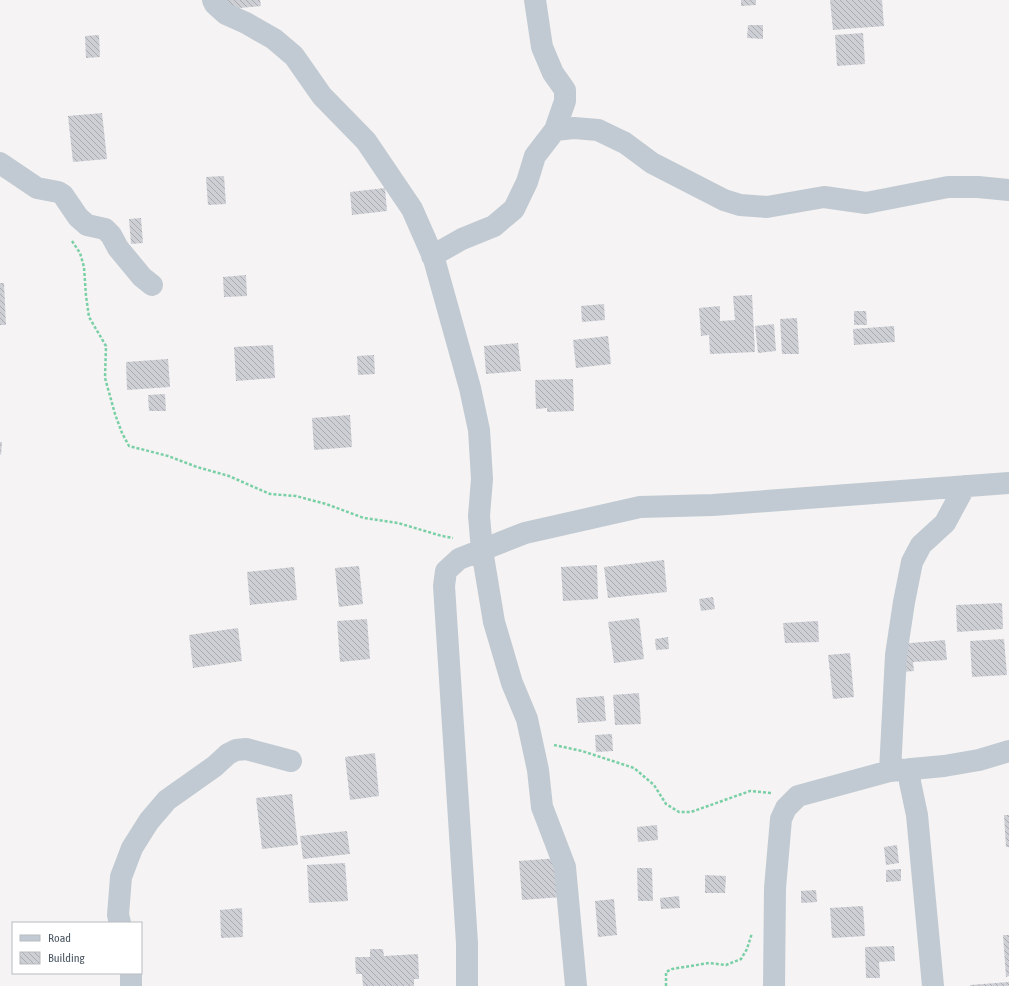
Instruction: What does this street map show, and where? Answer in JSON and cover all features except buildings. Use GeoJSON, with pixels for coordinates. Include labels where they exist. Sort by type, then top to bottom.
{"type":"FeatureCollection","features":[{"type":"Feature","properties":{"kind":"street"},"geometry":{"type":"LineString","coordinates":[[213,0],[215,4],[226,14],[246,23],[274,39],[294,56],[322,96],[366,141],[412,209],[432,256],[470,388],[479,430],[482,479],[479,516],[481,545],[494,622],[512,683],[527,719],[538,770],[542,807],[565,867],[576,986]]}},
{"type":"Feature","properties":{"kind":"street"},"geometry":{"type":"LineString","coordinates":[[432,256],[462,239],[494,226],[514,209],[527,182],[535,156],[555,130],[565,101],[565,90],[553,73],[542,47],[535,0]]}},
{"type":"Feature","properties":{"kind":"street"},"geometry":{"type":"LineString","coordinates":[[555,130],[574,128],[598,130],[625,143],[652,163],[724,200],[740,205],[768,207],[824,197],[866,203],[948,186],[978,186],[1009,190]]}},
{"type":"Feature","properties":{"kind":"street"},"geometry":{"type":"LineString","coordinates":[[0,163],[37,188],[58,192],[62,195],[78,217],[87,225],[105,229],[111,235],[118,248],[142,277],[152,285]]}},
{"type":"Feature","properties":{"kind":"street"},"geometry":{"type":"LineString","coordinates":[[467,986],[467,943],[444,586],[446,571],[459,559],[481,545],[526,533],[640,507],[713,505],[1009,483]]}},
{"type":"Feature","properties":{"kind":"street"},"geometry":{"type":"LineString","coordinates":[[934,986],[917,815],[910,782],[900,770],[896,655],[912,562],[921,545],[945,523],[964,486]]}},
{"type":"Feature","properties":{"kind":"street"},"geometry":{"type":"LineString","coordinates":[[120,922],[118,915],[121,877],[132,848],[149,821],[167,800],[215,766],[228,754],[236,750],[246,749],[291,761]]}},
{"type":"Feature","properties":{"kind":"street"},"geometry":{"type":"LineString","coordinates":[[774,986],[775,888],[781,819],[786,808],[798,796],[900,770],[944,766],[978,760],[1009,751]]}},
{"type":"Feature","properties":{"kind":"street"},"geometry":{"type":"LineString","coordinates":[[131,974],[131,986]]}},
{"type":"Feature","properties":{"kind":"path"},"geometry":{"type":"LineString","coordinates":[[72,240],[80,253],[84,267],[89,316],[106,346],[105,378],[115,414],[128,446],[168,456],[197,467],[229,476],[270,494],[303,498],[326,504],[364,518],[398,523],[442,536],[481,545]]}},
{"type":"Feature","properties":{"kind":"path"},"geometry":{"type":"LineString","coordinates":[[532,743],[559,746],[582,751],[634,768],[654,785],[666,804],[679,812],[691,812],[750,791],[798,796]]}},
{"type":"Feature","properties":{"kind":"path"},"geometry":{"type":"LineString","coordinates":[[666,986],[666,972],[672,969],[709,963],[726,965],[741,959],[747,949],[754,928]]}}]}
